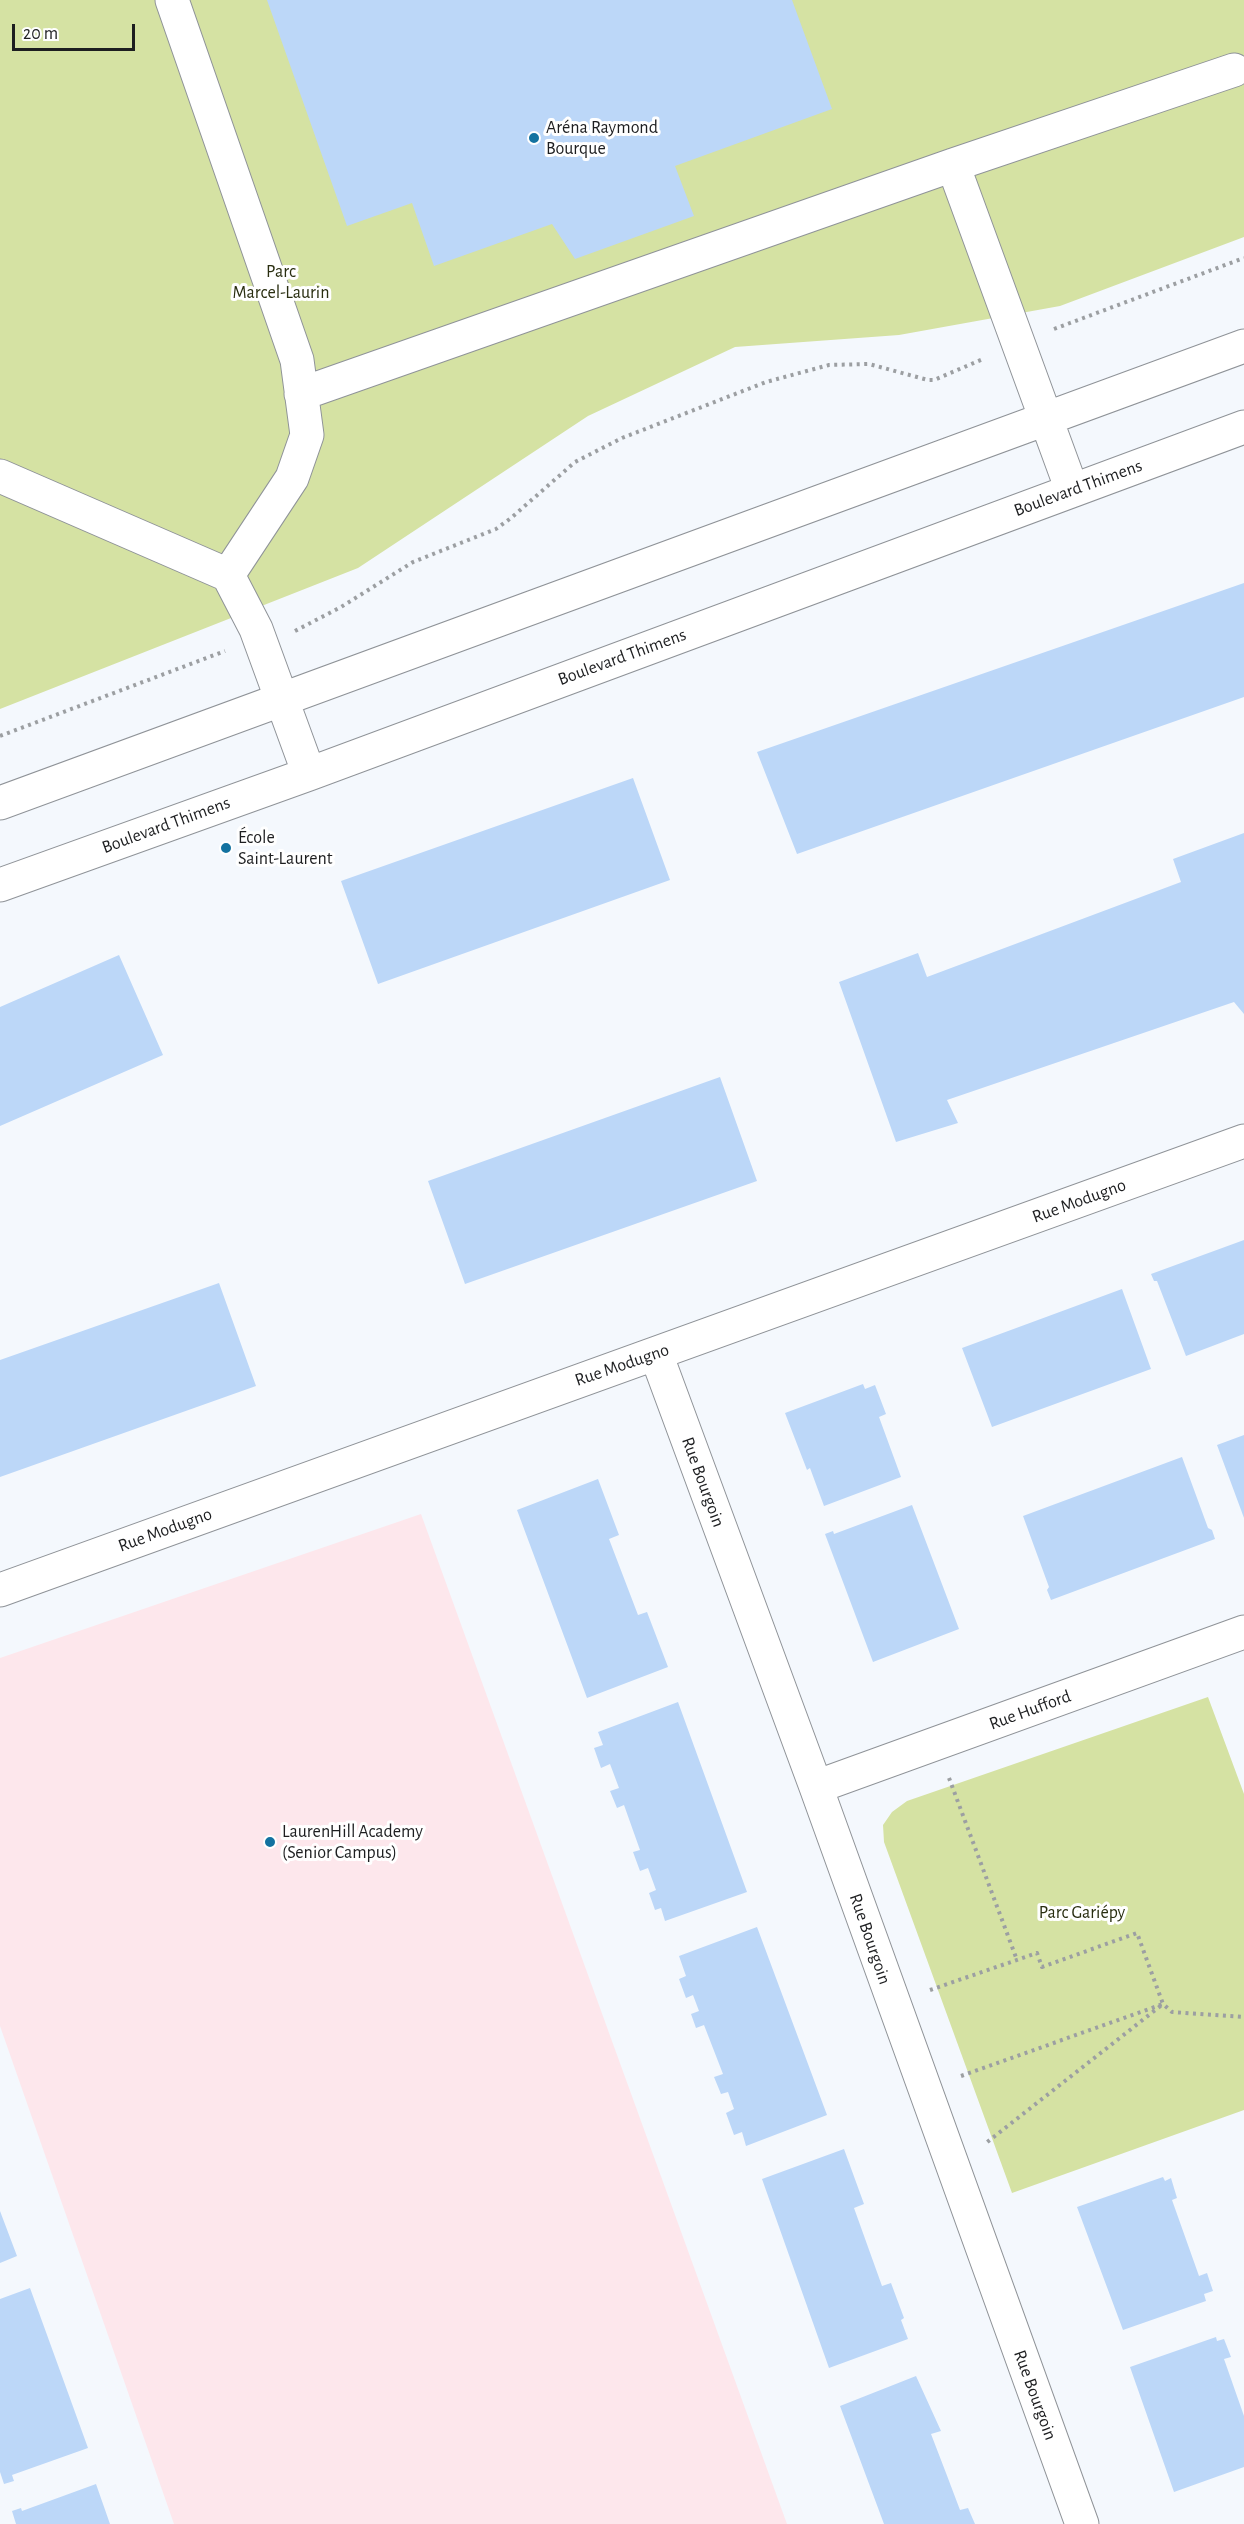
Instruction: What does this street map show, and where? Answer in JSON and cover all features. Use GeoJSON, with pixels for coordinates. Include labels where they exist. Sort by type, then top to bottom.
{"type":"FeatureCollection","features":[{"type":"Feature","properties":{"kind":"street"},"geometry":{"type":"LineString","coordinates":[[172,0],[297,360],[307,435],[292,478],[228,575]]}},
{"type":"Feature","properties":{"kind":"street"},"geometry":{"type":"LineString","coordinates":[[301,393],[952,165],[1234,70]]}},
{"type":"Feature","properties":{"kind":"street"},"geometry":{"type":"LineString","coordinates":[[952,165],[1072,490]]}},
{"type":"Feature","properties":{"kind":"street"},"geometry":{"type":"LineString","coordinates":[[0,803],[1244,346]]}},
{"type":"Feature","properties":{"kind":"street","name":"Boulevard Thimens"},"geometry":{"type":"LineString","coordinates":[[0,885],[309,774],[1244,427]]}},
{"type":"Feature","properties":{"kind":"street"},"geometry":{"type":"LineString","coordinates":[[0,476],[228,575],[256,629],[309,774]]}},
{"type":"Feature","properties":{"kind":"street","name":"Rue Modugno"},"geometry":{"type":"LineString","coordinates":[[0,1590],[1244,1141]]}},
{"type":"Feature","properties":{"kind":"street","name":"Rue Bourgoin"},"geometry":{"type":"LineString","coordinates":[[656,1354],[816,1787],[892,2003],[1082,2524]]}},
{"type":"Feature","properties":{"kind":"street","name":"Rue Hufford"},"geometry":{"type":"LineString","coordinates":[[816,1787],[1244,1632]]}},
{"type":"Feature","properties":{"kind":"path"},"geometry":{"type":"LineString","coordinates":[[1051,330],[1244,258]]}},
{"type":"Feature","properties":{"kind":"path"},"geometry":{"type":"LineString","coordinates":[[302,629],[412,562],[496,529],[574,462],[622,438],[766,382],[829,365],[869,364],[928,380],[986,357]]}},
{"type":"Feature","properties":{"kind":"path"},"geometry":{"type":"LineString","coordinates":[[0,736],[227,650]]}},
{"type":"Feature","properties":{"kind":"path"},"geometry":{"type":"LineString","coordinates":[[936,1744],[1017,1960]]}},
{"type":"Feature","properties":{"kind":"path"},"geometry":{"type":"LineString","coordinates":[[892,2003],[1037,1953],[1042,1968],[1137,1933],[1163,2004],[1172,2012],[1244,2017]]}},
{"type":"Feature","properties":{"kind":"path"},"geometry":{"type":"LineString","coordinates":[[924,2090],[1163,2004]]}},
{"type":"Feature","properties":{"kind":"path"},"geometry":{"type":"LineString","coordinates":[[953,2169],[1163,2004]]}},
{"type":"Feature","properties":{"kind":"shaded area","name":"LaurenHill Academy (Senior Campus)"},"geometry":{"type":"Polygon","coordinates":[[[421,1514],[787,2524],[174,2524],[0,2026],[0,1658],[421,1514]]]}},
{"type":"Feature","properties":{"kind":"green space","name":"Parc Marcel-Laurin"},"geometry":{"type":"Polygon","coordinates":[[[0,0],[1244,0],[1244,237],[1060,306],[899,335],[735,347],[588,416],[358,568],[0,709],[0,0]]]}},
{"type":"Feature","properties":{"kind":"green space","name":"Parc Gariépy"},"geometry":{"type":"Polygon","coordinates":[[[1208,1697],[1244,1794],[1244,2110],[1012,2193],[884,1842],[883,1825],[892,1812],[907,1801],[1208,1697]]]}},
{"type":"Feature","properties":{"kind":"building","name":"Aréna Raymond Bourque"},"geometry":{"type":"Polygon","coordinates":[[[267,0],[792,0],[832,109],[675,166],[694,216],[575,259],[552,224],[434,266],[412,203],[347,226],[267,0]]]}},
{"type":"Feature","properties":{"kind":"building"},"geometry":{"type":"Polygon","coordinates":[[[1244,583],[1244,697],[797,854],[757,752],[1244,583]]]}},
{"type":"Feature","properties":{"kind":"building"},"geometry":{"type":"Polygon","coordinates":[[[633,778],[670,880],[378,984],[341,881],[633,778]]]}},
{"type":"Feature","properties":{"kind":"building"},"geometry":{"type":"Polygon","coordinates":[[[1244,833],[1244,1014],[1234,1002],[947,1100],[958,1123],[896,1142],[839,982],[918,953],[927,977],[1181,882],[1173,859],[1244,833]]]}},
{"type":"Feature","properties":{"kind":"building"},"geometry":{"type":"Polygon","coordinates":[[[119,955],[163,1055],[0,1126],[0,1007],[119,955]]]}},
{"type":"Feature","properties":{"kind":"building"},"geometry":{"type":"Polygon","coordinates":[[[720,1077],[757,1181],[465,1284],[428,1181],[720,1077]]]}},
{"type":"Feature","properties":{"kind":"building"},"geometry":{"type":"Polygon","coordinates":[[[1244,1240],[1244,1334],[1186,1356],[1157,1281],[1154,1281],[1151,1274],[1244,1240]]]}},
{"type":"Feature","properties":{"kind":"building"},"geometry":{"type":"Polygon","coordinates":[[[219,1283],[256,1386],[0,1477],[0,1360],[219,1283]]]}},
{"type":"Feature","properties":{"kind":"building"},"geometry":{"type":"Polygon","coordinates":[[[1122,1289],[1151,1369],[992,1427],[962,1348],[1122,1289]]]}},
{"type":"Feature","properties":{"kind":"building"},"geometry":{"type":"Polygon","coordinates":[[[863,1384],[865,1389],[875,1385],[886,1414],[879,1417],[901,1477],[824,1506],[785,1413],[863,1384]]]}},
{"type":"Feature","properties":{"kind":"building"},"geometry":{"type":"Polygon","coordinates":[[[1244,1435],[1244,1518],[1217,1445],[1244,1435]]]}},
{"type":"Feature","properties":{"kind":"building"},"geometry":{"type":"Polygon","coordinates":[[[1182,1457],[1208,1528],[1212,1530],[1215,1539],[1051,1600],[1047,1590],[1049,1587],[1023,1516],[1182,1457]]]}},
{"type":"Feature","properties":{"kind":"building"},"geometry":{"type":"Polygon","coordinates":[[[598,1479],[619,1535],[609,1539],[638,1615],[647,1612],[668,1667],[587,1698],[517,1510],[598,1479]]]}},
{"type":"Feature","properties":{"kind":"building"},"geometry":{"type":"Polygon","coordinates":[[[912,1505],[959,1629],[873,1662],[825,1534],[833,1531],[834,1534],[912,1505]]]}},
{"type":"Feature","properties":{"kind":"building"},"geometry":{"type":"Polygon","coordinates":[[[678,1702],[747,1892],[665,1921],[661,1908],[655,1910],[649,1893],[656,1890],[648,1868],[640,1871],[633,1852],[640,1850],[624,1805],[617,1808],[610,1791],[619,1788],[610,1764],[601,1768],[594,1748],[603,1745],[598,1732],[678,1702]]]}},
{"type":"Feature","properties":{"kind":"building"},"geometry":{"type":"Polygon","coordinates":[[[757,1927],[827,2115],[746,2146],[742,2132],[734,2135],[726,2113],[734,2109],[728,2092],[721,2094],[714,2077],[723,2074],[704,2025],[696,2028],[691,2014],[699,2011],[693,1995],[686,1998],[679,1979],[686,1976],[679,1956],[757,1927]]]}},
{"type":"Feature","properties":{"kind":"building"},"geometry":{"type":"Polygon","coordinates":[[[844,2149],[864,2204],[854,2208],[882,2286],[891,2283],[904,2318],[901,2320],[908,2339],[829,2368],[762,2179],[844,2149]]]}},
{"type":"Feature","properties":{"kind":"building"},"geometry":{"type":"Polygon","coordinates":[[[1163,2177],[1165,2181],[1171,2178],[1177,2198],[1172,2200],[1199,2276],[1207,2273],[1213,2291],[1204,2294],[1206,2301],[1123,2330],[1077,2207],[1163,2177]]]}},
{"type":"Feature","properties":{"kind":"building"},"geometry":{"type":"Polygon","coordinates":[[[0,2211],[17,2256],[0,2263],[0,2211]]]}},
{"type":"Feature","properties":{"kind":"building"},"geometry":{"type":"Polygon","coordinates":[[[30,2288],[88,2448],[12,2475],[14,2481],[4,2484],[0,2472],[0,2299],[30,2288]]]}},
{"type":"Feature","properties":{"kind":"building"},"geometry":{"type":"Polygon","coordinates":[[[1216,2337],[1217,2341],[1224,2339],[1231,2357],[1224,2359],[1244,2416],[1244,2467],[1174,2492],[1130,2367],[1216,2337]]]}},
{"type":"Feature","properties":{"kind":"building"},"geometry":{"type":"Polygon","coordinates":[[[916,2376],[941,2431],[931,2434],[960,2510],[968,2508],[975,2524],[884,2524],[840,2406],[916,2376]]]}},
{"type":"Feature","properties":{"kind":"building"},"geometry":{"type":"Polygon","coordinates":[[[96,2484],[110,2524],[16,2524],[12,2511],[21,2508],[22,2511],[96,2484]]]}},
{"type":"Feature","properties":{"kind":"place","name":"Aréna Raymond Bourque"},"geometry":{"type":"Point","coordinates":[534,138]}},
{"type":"Feature","properties":{"kind":"place","name":"École Saint-Laurent"},"geometry":{"type":"Point","coordinates":[226,848]}},
{"type":"Feature","properties":{"kind":"place","name":"LaurenHill Academy (Senior Campus)"},"geometry":{"type":"Point","coordinates":[270,1842]}}]}
